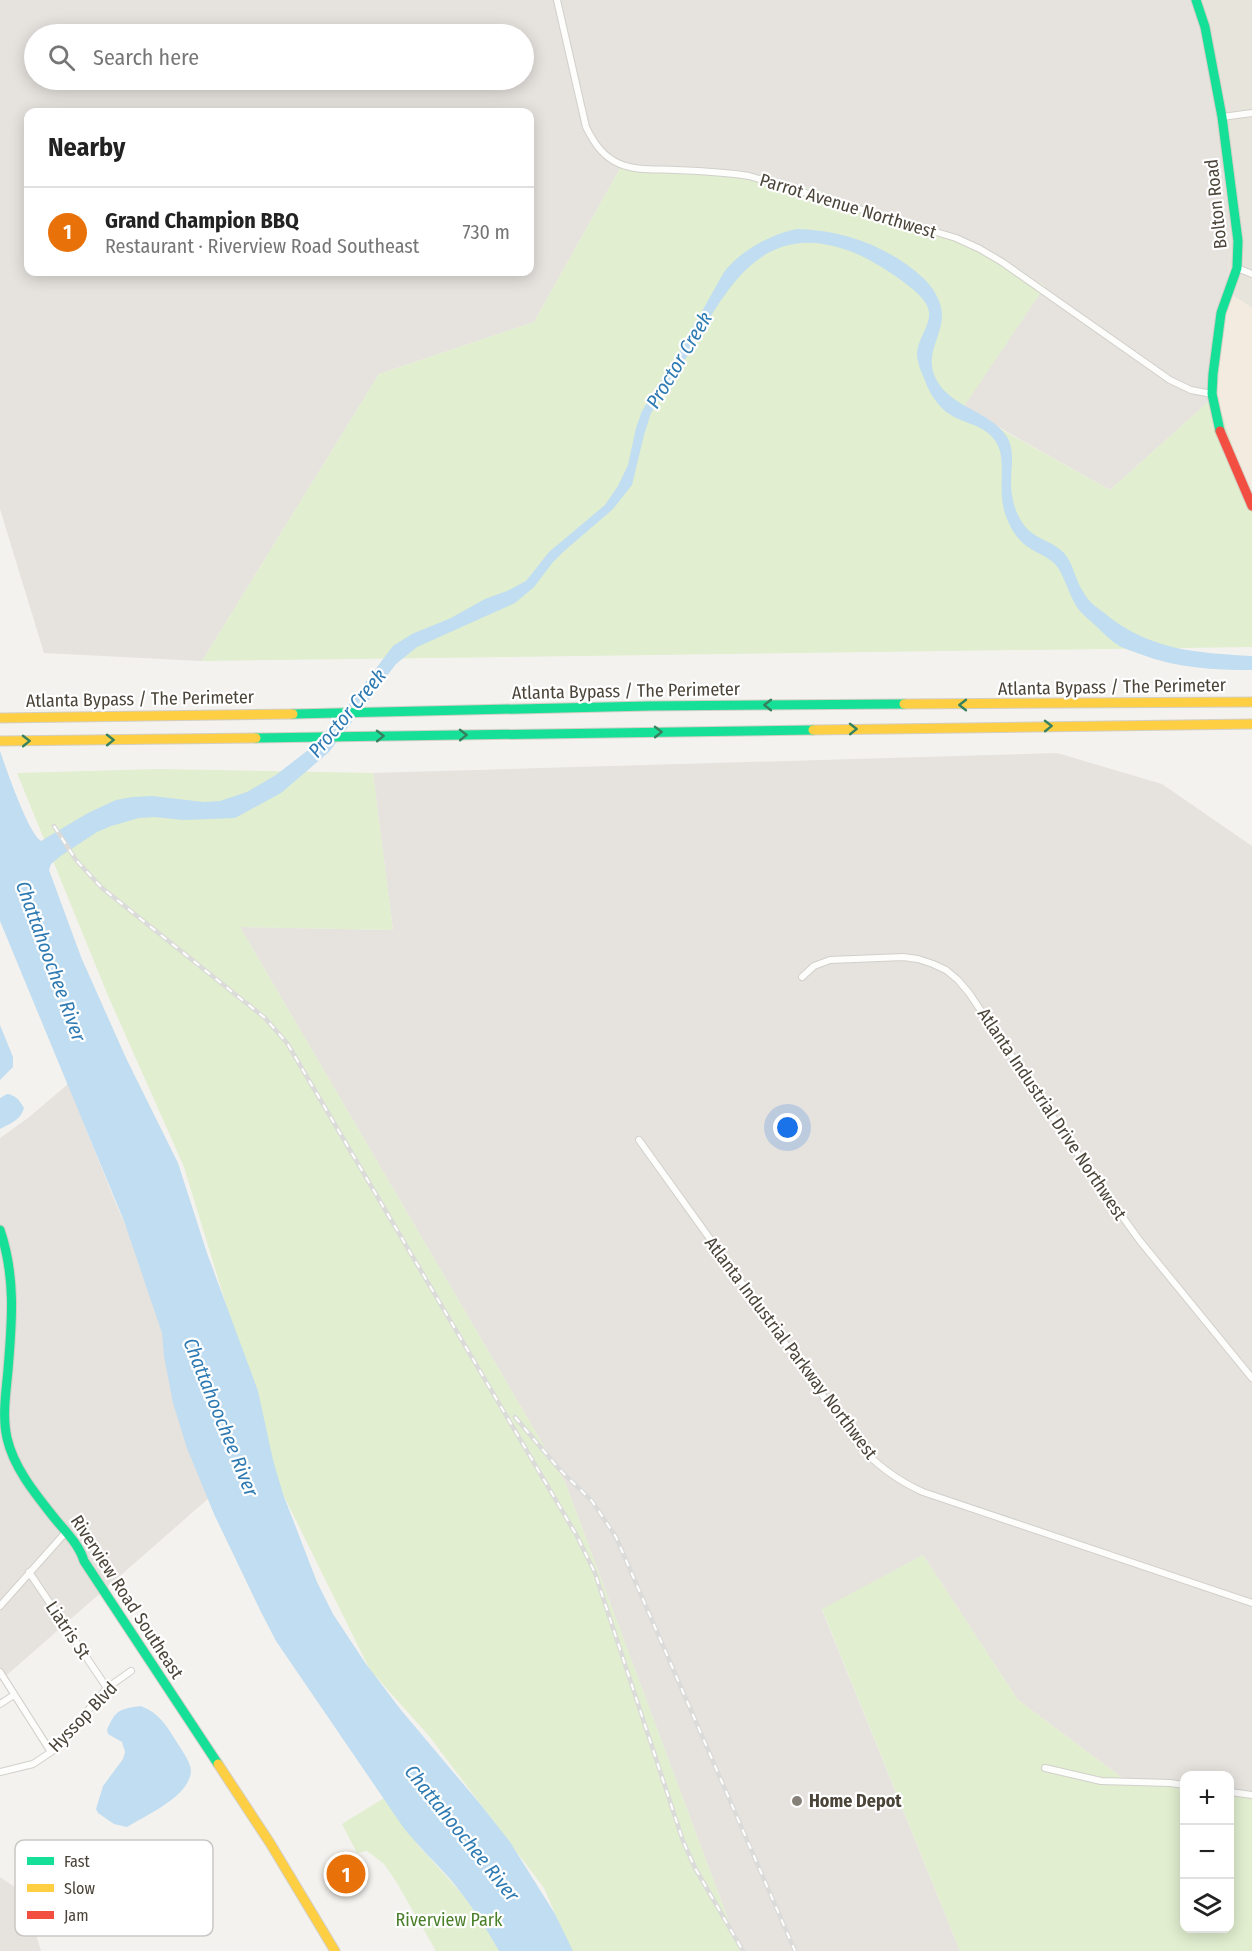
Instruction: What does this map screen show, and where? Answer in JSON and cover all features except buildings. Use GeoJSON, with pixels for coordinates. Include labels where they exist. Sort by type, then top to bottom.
{"type":"FeatureCollection","features":[{"type":"Feature","properties":{"kind":"main road","name":"Bolton Road"},"geometry":{"type":"LineString","coordinates":[[1196,0],[1206,34],[1222,117],[1238,241],[1237,268],[1221,314],[1212,394],[1223,440],[1252,506]]}},
{"type":"Feature","properties":{"kind":"main road","name":"Atlanta Bypass / The Perimeter"},"geometry":{"type":"LineString","coordinates":[[0,718],[649,706],[1252,702]]}},
{"type":"Feature","properties":{"kind":"main road","name":"Atlanta Bypass / The Perimeter"},"geometry":{"type":"LineString","coordinates":[[0,741],[1252,724]]}},
{"type":"Feature","properties":{"kind":"main road","name":"Riverview Road Southeast"},"geometry":{"type":"LineString","coordinates":[[0,1230],[11,1264],[13,1283],[2,1409],[4,1426],[14,1458],[27,1482],[80,1549],[84,1561],[270,1844],[334,1951]]}},
{"type":"Feature","properties":{"kind":"street","name":"Parrot Avenue Northwest"},"geometry":{"type":"LineString","coordinates":[[557,0],[586,127],[593,142],[604,154],[619,164],[634,168],[719,171],[749,176],[956,238],[1002,262],[1170,380],[1191,390],[1212,394]]}},
{"type":"Feature","properties":{"kind":"street"},"geometry":{"type":"LineString","coordinates":[[1222,117],[1252,113]]}},
{"type":"Feature","properties":{"kind":"street"},"geometry":{"type":"LineString","coordinates":[[1237,268],[1252,274]]}},
{"type":"Feature","properties":{"kind":"street","name":"Atlanta Industrial Drive Northwest"},"geometry":{"type":"LineString","coordinates":[[802,977],[814,966],[830,960],[903,957],[933,964],[958,980],[1140,1241],[1252,1378]]}},
{"type":"Feature","properties":{"kind":"street","name":"Atlanta Industrial Parkway Northwest"},"geometry":{"type":"LineString","coordinates":[[639,1140],[856,1442],[888,1473],[923,1492],[1252,1603]]}},
{"type":"Feature","properties":{"kind":"street"},"geometry":{"type":"LineString","coordinates":[[0,1606],[66,1532]]}},
{"type":"Feature","properties":{"kind":"street","name":"Liatris St"},"geometry":{"type":"LineString","coordinates":[[29,1572],[107,1688]]}},
{"type":"Feature","properties":{"kind":"street","name":"Hyssop Blvd"},"geometry":{"type":"LineString","coordinates":[[0,1772],[33,1764],[51,1752],[107,1688],[131,1671]]}},
{"type":"Feature","properties":{"kind":"street"},"geometry":{"type":"LineString","coordinates":[[0,1672],[51,1752]]}},
{"type":"Feature","properties":{"kind":"street"},"geometry":{"type":"LineString","coordinates":[[0,1704],[14,1695]]}},
{"type":"Feature","properties":{"kind":"street"},"geometry":{"type":"LineString","coordinates":[[1046,1768],[1101,1781],[1180,1784]]}},
{"type":"Feature","properties":{"kind":"street"},"geometry":{"type":"LineString","coordinates":[[1234,1793],[1252,1795]]}},
{"type":"Feature","properties":{"kind":"shaded area"},"geometry":{"type":"Polygon","coordinates":[[[0,0],[1198,0],[1209,22],[1231,175],[1228,292],[1213,386],[1216,395],[1110,490],[963,407],[1045,286],[964,242],[814,189],[623,163],[534,322],[379,374],[202,661],[44,653],[0,509],[0,0]]]}},
{"type":"Feature","properties":{"kind":"shaded area"},"geometry":{"type":"Polygon","coordinates":[[[1198,0],[1252,0],[1252,308],[1228,292],[1231,175],[1209,22],[1198,0]]]}},
{"type":"Feature","properties":{"kind":"shaded area"},"geometry":{"type":"Polygon","coordinates":[[[1228,292],[1252,308],[1252,505],[1213,386],[1228,292]]]}},
{"type":"Feature","properties":{"kind":"shaded area"},"geometry":{"type":"Polygon","coordinates":[[[1057,753],[1162,784],[1252,846],[1252,1797],[1234,1795],[1234,1771],[1180,1771],[1180,1787],[1125,1780],[1018,1700],[923,1555],[822,1610],[960,1951],[740,1951],[565,1482],[240,927],[393,930],[373,773],[1057,753]]]}},
{"type":"Feature","properties":{"kind":"shaded area"},"geometry":{"type":"Polygon","coordinates":[[[68,1084],[116,1204],[154,1288],[210,1497],[0,1681],[0,1138],[68,1084]]]}},
{"type":"Feature","properties":{"kind":"shaded area"},"geometry":{"type":"Polygon","coordinates":[[[0,1877],[15,1887],[15,1936],[37,1936],[41,1951],[0,1951],[0,1877]]]}},
{"type":"Feature","properties":{"kind":"green space"},"geometry":{"type":"Polygon","coordinates":[[[623,163],[814,189],[964,242],[1045,286],[963,408],[1110,490],[1216,395],[1252,505],[1252,647],[202,661],[379,374],[534,322],[623,163]]]}},
{"type":"Feature","properties":{"kind":"green space"},"geometry":{"type":"Polygon","coordinates":[[[158,769],[373,773],[393,930],[240,927],[565,1482],[740,1951],[571,1951],[544,1888],[429,1736],[370,1670],[276,1480],[242,1357],[184,1167],[109,998],[17,773],[158,769]]]}},
{"type":"Feature","properties":{"kind":"green space"},"geometry":{"type":"Polygon","coordinates":[[[923,1555],[1018,1700],[1125,1780],[1180,1787],[1180,1933],[1234,1933],[1234,1795],[1252,1797],[1252,1951],[960,1951],[822,1609],[923,1555]]]}},
{"type":"Feature","properties":{"kind":"green space","name":"Riverview Park"},"geometry":{"type":"Polygon","coordinates":[[[384,1798],[418,1845],[464,1896],[499,1951],[436,1951],[384,1864],[367,1851],[357,1853],[342,1824],[384,1798]]]}},
{"type":"Feature","properties":{"kind":"water"},"geometry":{"type":"Polygon","coordinates":[[[797,229],[847,236],[879,248],[909,266],[929,285],[936,294],[942,310],[941,325],[932,356],[933,372],[937,381],[952,398],[992,422],[1007,437],[1012,453],[1012,495],[1019,517],[1028,530],[1064,553],[1081,588],[1092,604],[1120,625],[1155,642],[1192,651],[1252,656],[1252,670],[1195,667],[1154,659],[1118,645],[1083,614],[1055,564],[1022,542],[1010,526],[1003,506],[1001,458],[996,442],[979,427],[950,415],[930,391],[917,356],[929,316],[925,302],[912,288],[893,274],[855,253],[824,244],[797,243],[774,250],[754,262],[737,279],[706,323],[651,413],[632,485],[613,509],[563,552],[534,587],[515,603],[417,647],[396,664],[329,752],[281,793],[235,818],[183,820],[139,818],[111,826],[97,832],[62,855],[51,864],[49,870],[81,957],[126,1058],[178,1163],[207,1253],[258,1391],[283,1494],[317,1582],[333,1614],[366,1664],[510,1842],[555,1914],[573,1951],[499,1951],[458,1888],[403,1827],[276,1641],[214,1514],[187,1448],[173,1403],[162,1333],[124,1221],[0,921],[0,751],[24,813],[41,841],[88,813],[116,800],[152,796],[204,802],[220,801],[247,792],[276,775],[312,747],[346,708],[393,646],[412,634],[451,618],[485,599],[526,581],[549,552],[605,505],[628,465],[642,411],[677,356],[724,272],[747,250],[777,235],[797,229]]]}},
{"type":"Feature","properties":{"kind":"water"},"geometry":{"type":"Polygon","coordinates":[[[0,1025],[13,1057],[13,1067],[0,1080],[0,1025]]]}},
{"type":"Feature","properties":{"kind":"water"},"geometry":{"type":"Polygon","coordinates":[[[7,1094],[15,1097],[24,1108],[18,1118],[0,1129],[0,1098],[7,1094]]]}},
{"type":"Feature","properties":{"kind":"water"},"geometry":{"type":"Polygon","coordinates":[[[141,1706],[153,1712],[166,1725],[185,1755],[191,1770],[184,1788],[176,1796],[156,1811],[127,1827],[114,1824],[96,1809],[103,1786],[123,1759],[125,1752],[122,1742],[108,1734],[107,1730],[119,1711],[141,1706]]]}},
{"type":"Feature","properties":{"kind":"railway"},"geometry":{"type":"LineString","coordinates":[[54,826],[76,860],[102,888],[265,1018],[287,1043],[577,1536],[595,1573],[683,1841],[695,1868],[743,1951]]}},
{"type":"Feature","properties":{"kind":"railway"},"geometry":{"type":"LineString","coordinates":[[515,1417],[560,1470],[592,1501],[616,1537],[795,1951]]}},
{"type":"Feature","properties":{"kind":"traffic: fast"},"geometry":{"type":"LineString","coordinates":[[1196,0],[1205,27],[1222,117],[1238,241],[1237,268],[1221,313],[1213,374],[1212,394],[1220,431]]}},
{"type":"Feature","properties":{"kind":"traffic: fast"},"geometry":{"type":"LineString","coordinates":[[293,714],[649,706],[904,704]]}},
{"type":"Feature","properties":{"kind":"traffic: fast"},"geometry":{"type":"LineString","coordinates":[[256,738],[813,730]]}},
{"type":"Feature","properties":{"kind":"traffic: fast"},"geometry":{"type":"LineString","coordinates":[[0,1230],[9,1265],[12,1300],[5,1413],[10,1449],[27,1482],[76,1544],[84,1561],[218,1764]]}},
{"type":"Feature","properties":{"kind":"traffic: slow"},"geometry":{"type":"LineString","coordinates":[[904,704],[1252,702]]}},
{"type":"Feature","properties":{"kind":"traffic: slow"},"geometry":{"type":"LineString","coordinates":[[0,718],[293,714]]}},
{"type":"Feature","properties":{"kind":"traffic: slow"},"geometry":{"type":"LineString","coordinates":[[813,730],[1252,724]]}},
{"type":"Feature","properties":{"kind":"traffic: slow"},"geometry":{"type":"LineString","coordinates":[[0,741],[256,738]]}},
{"type":"Feature","properties":{"kind":"traffic: slow"},"geometry":{"type":"LineString","coordinates":[[218,1764],[270,1843],[335,1951]]}},
{"type":"Feature","properties":{"kind":"traffic: jam"},"geometry":{"type":"LineString","coordinates":[[1220,431],[1252,506]]}},
{"type":"Feature","properties":{"kind":"place","name":"Home Depot"},"geometry":{"type":"Point","coordinates":[797,1801]}},
{"type":"Feature","properties":{"kind":"place","name":"Grand Champion BBQ"},"geometry":{"type":"Point","coordinates":[346,1874]}},
{"type":"Feature","properties":{"kind":"water label","name":"Proctor Creek"},"geometry":{"type":"Point","coordinates":[679,360]}},
{"type":"Feature","properties":{"kind":"water label","name":"Proctor Creek"},"geometry":{"type":"Point","coordinates":[347,713]}},
{"type":"Feature","properties":{"kind":"water label","name":"Chattahoochee River"},"geometry":{"type":"Point","coordinates":[51,961]}},
{"type":"Feature","properties":{"kind":"water label","name":"Chattahoochee River"},"geometry":{"type":"Point","coordinates":[221,1417]}},
{"type":"Feature","properties":{"kind":"water label","name":"Chattahoochee River"},"geometry":{"type":"Point","coordinates":[462,1833]}}]}
